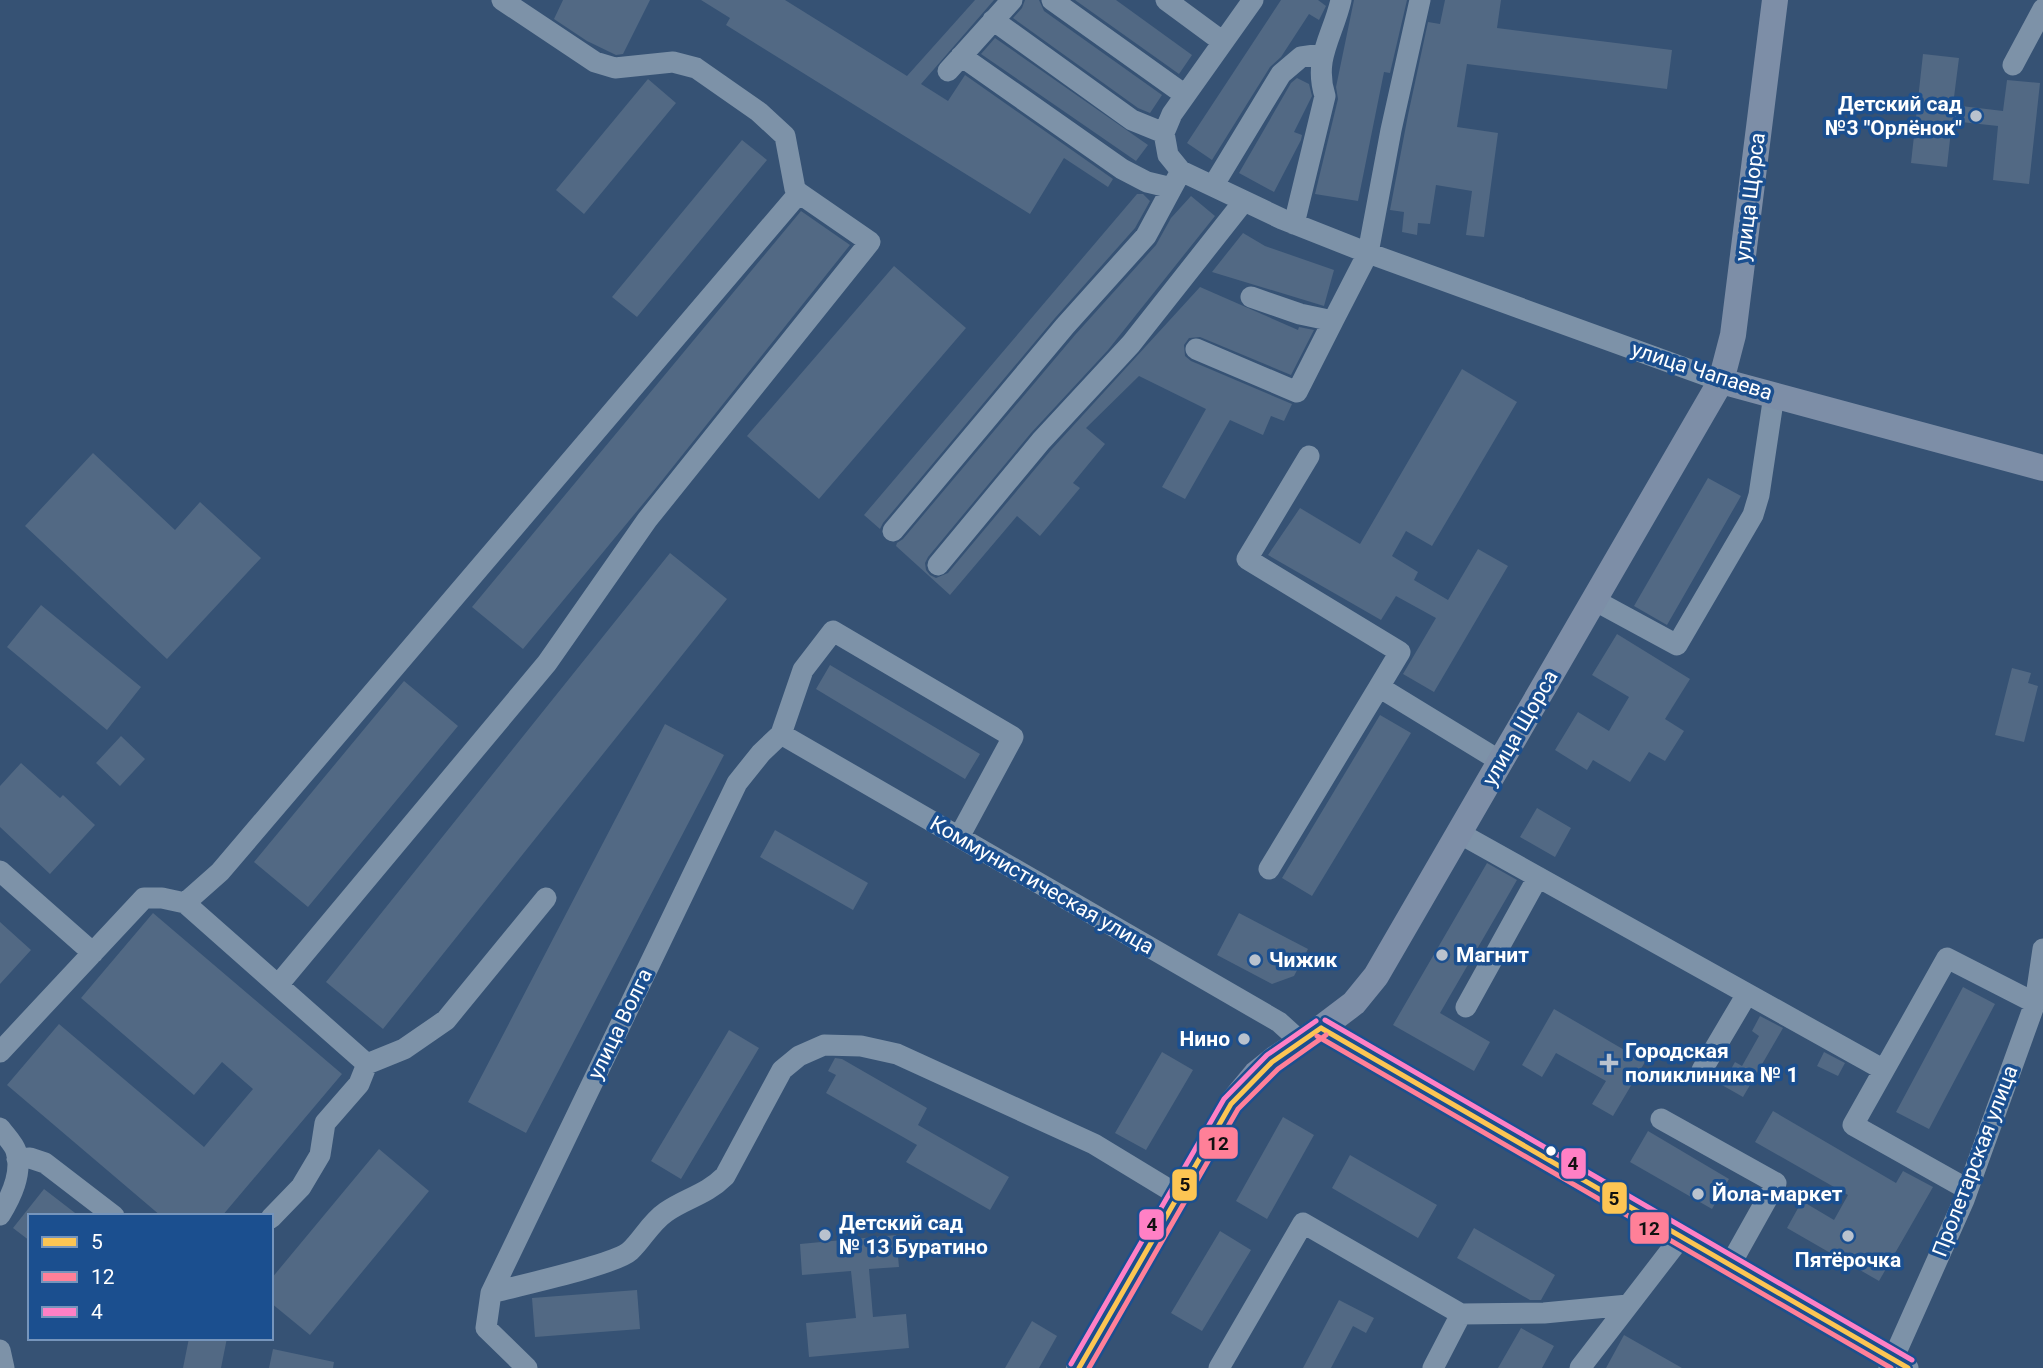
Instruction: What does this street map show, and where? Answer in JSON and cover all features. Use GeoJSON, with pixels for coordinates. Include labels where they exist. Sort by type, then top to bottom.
{"type":"FeatureCollection","features":[{"type":"Feature","properties":{"kind":"main road","name":"улица Щорса"},"geometry":{"type":"LineString","coordinates":[[1079,1368],[1231,1104],[1243,1088],[1266,1066],[1354,1003],[1377,976],[1721,381],[1733,335],[1775,0]]}},
{"type":"Feature","properties":{"kind":"main road","name":"улица Чапаева"},"geometry":{"type":"LineString","coordinates":[[1721,381],[2043,468]]}},
{"type":"Feature","properties":{"kind":"street"},"geometry":{"type":"LineString","coordinates":[[278,985],[547,663],[647,520],[870,242],[795,190],[785,135],[759,112],[696,68],[673,62],[614,68],[595,62],[502,0]]}},
{"type":"Feature","properties":{"kind":"street"},"geometry":{"type":"LineString","coordinates":[[1012,0],[993,20],[1132,120],[1164,133]]}},
{"type":"Feature","properties":{"kind":"street"},"geometry":{"type":"LineString","coordinates":[[1052,0],[1185,95]]}},
{"type":"Feature","properties":{"kind":"street"},"geometry":{"type":"LineString","coordinates":[[1166,0],[1223,42]]}},
{"type":"Feature","properties":{"kind":"street"},"geometry":{"type":"LineString","coordinates":[[893,531],[1065,326],[1146,236],[1176,179],[1164,133],[1172,114],[1252,0]]}},
{"type":"Feature","properties":{"kind":"street"},"geometry":{"type":"LineString","coordinates":[[1294,224],[1325,96],[1320,78],[1322,54],[1336,23],[1341,0]]}},
{"type":"Feature","properties":{"kind":"street"},"geometry":{"type":"LineString","coordinates":[[1196,349],[1297,392],[1368,253],[1391,130],[1420,0]]}},
{"type":"Feature","properties":{"kind":"street"},"geometry":{"type":"LineString","coordinates":[[2013,65],[2043,9]]}},
{"type":"Feature","properties":{"kind":"street","name":"улица Чапаева"},"geometry":{"type":"LineString","coordinates":[[993,20],[954,64],[1147,182],[1176,179],[1213,186],[1294,224],[1368,253],[1721,381]]}},
{"type":"Feature","properties":{"kind":"street"},"geometry":{"type":"LineString","coordinates":[[1213,186],[1280,74],[1301,57],[1322,54]]}},
{"type":"Feature","properties":{"kind":"street"},"geometry":{"type":"LineString","coordinates":[[185,903],[220,872],[799,193]]}},
{"type":"Feature","properties":{"kind":"street"},"geometry":{"type":"LineString","coordinates":[[938,565],[1041,442],[1131,344],[1244,201]]}},
{"type":"Feature","properties":{"kind":"street"},"geometry":{"type":"LineString","coordinates":[[1251,298],[1300,314],[1333,321]]}},
{"type":"Feature","properties":{"kind":"street"},"geometry":{"type":"LineString","coordinates":[[1594,600],[1677,645],[1753,515],[1759,495],[1774,395]]}},
{"type":"Feature","properties":{"kind":"street"},"geometry":{"type":"LineString","coordinates":[[1269,869],[1400,652],[1247,559],[1309,456]]}},
{"type":"Feature","properties":{"kind":"street"},"geometry":{"type":"LineString","coordinates":[[781,734],[803,670],[833,631],[1013,737],[959,837]]}},
{"type":"Feature","properties":{"kind":"street"},"geometry":{"type":"LineString","coordinates":[[1379,687],[1500,761]]}},
{"type":"Feature","properties":{"kind":"street","name":"Коммунистическая улица"},"geometry":{"type":"LineString","coordinates":[[781,734],[1279,1021],[1310,1035],[1681,1237],[1897,1365]]}},
{"type":"Feature","properties":{"kind":"street","name":"улица Волга"},"geometry":{"type":"LineString","coordinates":[[527,1368],[486,1328],[491,1293],[737,783],[761,753],[781,734]]}},
{"type":"Feature","properties":{"kind":"street"},"geometry":{"type":"LineString","coordinates":[[1459,833],[1884,1070]]}},
{"type":"Feature","properties":{"kind":"street"},"geometry":{"type":"LineString","coordinates":[[0,871],[93,953]]}},
{"type":"Feature","properties":{"kind":"street"},"geometry":{"type":"LineString","coordinates":[[1465,1007],[1538,877]]}},
{"type":"Feature","properties":{"kind":"street"},"geometry":{"type":"LineString","coordinates":[[0,1052],[144,898],[162,898],[185,903],[367,1064]]}},
{"type":"Feature","properties":{"kind":"street"},"geometry":{"type":"LineString","coordinates":[[273,1216],[301,1187],[320,1155],[325,1123],[359,1084],[367,1064],[404,1049],[446,1020],[546,898]]}},
{"type":"Feature","properties":{"kind":"street","name":"Пролетарская улица"},"geometry":{"type":"LineString","coordinates":[[1897,1365],[1967,1189],[2035,1003],[2043,949]]}},
{"type":"Feature","properties":{"kind":"street"},"geometry":{"type":"LineString","coordinates":[[1967,1189],[1853,1125],[1947,958],[2035,1003]]}},
{"type":"Feature","properties":{"kind":"street"},"geometry":{"type":"LineString","coordinates":[[1703,1070],[1747,994]]}},
{"type":"Feature","properties":{"kind":"street"},"geometry":{"type":"LineString","coordinates":[[491,1293],[610,1261],[629,1252],[649,1226],[667,1211],[712,1189],[725,1176],[782,1070],[799,1056],[824,1045],[861,1046],[897,1054],[1094,1144],[1178,1195]]}},
{"type":"Feature","properties":{"kind":"street"},"geometry":{"type":"LineString","coordinates":[[1661,1119],[1776,1184],[1730,1265]]}},
{"type":"Feature","properties":{"kind":"street"},"geometry":{"type":"LineString","coordinates":[[0,1128],[16,1151],[18,1174],[11,1197],[0,1215]]}},
{"type":"Feature","properties":{"kind":"street"},"geometry":{"type":"LineString","coordinates":[[17,1159],[30,1158],[45,1163],[111,1214]]}},
{"type":"Feature","properties":{"kind":"street"},"geometry":{"type":"LineString","coordinates":[[1219,1368],[1303,1223],[1461,1314],[1544,1313],[1629,1305]]}},
{"type":"Feature","properties":{"kind":"street"},"geometry":{"type":"LineString","coordinates":[[1580,1368],[1681,1237]]}},
{"type":"Feature","properties":{"kind":"street"},"geometry":{"type":"LineString","coordinates":[[1433,1368],[1461,1314]]}},
{"type":"Feature","properties":{"kind":"street"},"geometry":{"type":"LineString","coordinates":[[0,1350],[4,1368]]}},
{"type":"Feature","properties":{"kind":"building"},"geometry":{"type":"Polygon","coordinates":[[[563,0],[650,0],[623,54],[616,55],[587,41],[554,19],[563,0]]]}},
{"type":"Feature","properties":{"kind":"building"},"geometry":{"type":"Polygon","coordinates":[[[701,0],[785,0],[907,76],[975,0],[994,0],[921,84],[948,101],[965,75],[1113,179],[1108,187],[1064,158],[1030,214],[726,25],[730,18],[701,0]]]}},
{"type":"Feature","properties":{"kind":"building"},"geometry":{"type":"Polygon","coordinates":[[[1025,0],[1039,0],[1044,11],[1162,95],[1150,113],[1138,108],[1013,18],[1025,0]]]}},
{"type":"Feature","properties":{"kind":"building"},"geometry":{"type":"Polygon","coordinates":[[[1075,0],[1116,0],[1192,55],[1179,74],[1075,0]]]}},
{"type":"Feature","properties":{"kind":"building"},"geometry":{"type":"Polygon","coordinates":[[[1281,0],[1318,0],[1326,6],[1319,20],[1309,14],[1281,57],[1270,67],[1212,160],[1187,143],[1281,0]]]}},
{"type":"Feature","properties":{"kind":"building"},"geometry":{"type":"Polygon","coordinates":[[[1354,0],[1407,0],[1390,73],[1384,72],[1358,201],[1315,194],[1338,99],[1336,87],[1354,0]]]}},
{"type":"Feature","properties":{"kind":"building"},"geometry":{"type":"Polygon","coordinates":[[[1445,0],[1501,0],[1497,28],[1672,50],[1667,89],[1467,64],[1457,127],[1498,133],[1484,237],[1466,235],[1472,191],[1436,185],[1430,224],[1418,223],[1417,235],[1402,232],[1404,212],[1390,210],[1428,22],[1440,24],[1445,0]]]}},
{"type":"Feature","properties":{"kind":"building"},"geometry":{"type":"Polygon","coordinates":[[[995,38],[1148,145],[1136,161],[981,54],[995,38]]]}},
{"type":"Feature","properties":{"kind":"building","name":"Детский сад №3 \"Орлёнок\""},"geometry":{"type":"Polygon","coordinates":[[[1923,54],[1959,58],[1953,105],[2003,111],[2007,80],[2040,83],[2029,184],[1993,180],[1998,126],[1952,121],[1947,167],[1911,163],[1923,54]]]}},
{"type":"Feature","properties":{"kind":"building"},"geometry":{"type":"Polygon","coordinates":[[[1297,78],[1309,84],[1312,96],[1294,132],[1302,135],[1301,140],[1274,192],[1239,173],[1291,83],[1297,78]]]}},
{"type":"Feature","properties":{"kind":"building"},"geometry":{"type":"Polygon","coordinates":[[[648,79],[676,103],[584,214],[556,190],[648,79]]]}},
{"type":"Feature","properties":{"kind":"building"},"geometry":{"type":"Polygon","coordinates":[[[742,140],[767,160],[637,317],[612,297],[742,140]]]}},
{"type":"Feature","properties":{"kind":"building"},"geometry":{"type":"Polygon","coordinates":[[[1137,194],[1143,194],[1150,201],[1135,228],[1055,318],[880,529],[864,515],[1137,194]]]}},
{"type":"Feature","properties":{"kind":"building"},"geometry":{"type":"Polygon","coordinates":[[[1191,196],[1215,216],[1108,350],[1031,433],[928,557],[926,570],[936,578],[948,573],[1051,450],[1200,287],[1298,330],[1299,327],[1314,330],[1291,375],[1200,337],[1189,338],[1184,345],[1185,356],[1191,361],[1292,404],[1284,421],[1271,416],[1263,435],[1230,420],[1185,499],[1162,487],[1206,409],[1139,376],[1086,428],[1105,444],[1073,483],[1080,488],[1040,536],[1017,516],[950,595],[896,546],[897,543],[1156,245],[1171,218],[1191,196]]]}},
{"type":"Feature","properties":{"kind":"building"},"geometry":{"type":"Polygon","coordinates":[[[801,211],[850,245],[652,493],[523,649],[472,607],[801,211]]]}},
{"type":"Feature","properties":{"kind":"building"},"geometry":{"type":"Polygon","coordinates":[[[1243,233],[1265,246],[1334,270],[1324,306],[1212,272],[1243,233]]]}},
{"type":"Feature","properties":{"kind":"building"},"geometry":{"type":"Polygon","coordinates":[[[894,266],[966,328],[819,499],[747,436],[894,266]]]}},
{"type":"Feature","properties":{"kind":"building"},"geometry":{"type":"Polygon","coordinates":[[[1462,369],[1517,402],[1432,546],[1406,531],[1392,556],[1418,572],[1414,580],[1448,600],[1478,549],[1508,566],[1434,692],[1403,674],[1436,618],[1396,596],[1381,620],[1268,555],[1300,508],[1360,544],[1462,369]]]}},
{"type":"Feature","properties":{"kind":"building"},"geometry":{"type":"Polygon","coordinates":[[[93,453],[175,530],[200,502],[261,558],[167,659],[25,526],[93,453]]]}},
{"type":"Feature","properties":{"kind":"building"},"geometry":{"type":"Polygon","coordinates":[[[1708,478],[1741,496],[1667,625],[1634,606],[1708,478]]]}},
{"type":"Feature","properties":{"kind":"building"},"geometry":{"type":"Polygon","coordinates":[[[670,553],[727,599],[383,1029],[326,982],[670,553]]]}},
{"type":"Feature","properties":{"kind":"building"},"geometry":{"type":"Polygon","coordinates":[[[41,605],[141,687],[107,730],[7,647],[41,605]]]}},
{"type":"Feature","properties":{"kind":"building"},"geometry":{"type":"Polygon","coordinates":[[[1617,634],[1690,679],[1665,719],[1684,731],[1665,761],[1649,752],[1630,782],[1593,760],[1587,770],[1555,750],[1578,712],[1609,731],[1629,697],[1592,675],[1617,634]]]}},
{"type":"Feature","properties":{"kind":"building"},"geometry":{"type":"Polygon","coordinates":[[[830,665],[980,754],[965,779],[816,689],[830,665]]]}},
{"type":"Feature","properties":{"kind":"building"},"geometry":{"type":"Polygon","coordinates":[[[2012,668],[2031,673],[2028,683],[2038,686],[2024,742],[1995,735],[2012,668]]]}},
{"type":"Feature","properties":{"kind":"building"},"geometry":{"type":"Polygon","coordinates":[[[404,681],[458,726],[308,907],[254,862],[404,681]]]}},
{"type":"Feature","properties":{"kind":"building"},"geometry":{"type":"Polygon","coordinates":[[[1380,715],[1411,733],[1312,896],[1282,878],[1380,715]]]}},
{"type":"Feature","properties":{"kind":"building"},"geometry":{"type":"Polygon","coordinates":[[[665,724],[724,755],[526,1133],[468,1102],[665,724]]]}},
{"type":"Feature","properties":{"kind":"building"},"geometry":{"type":"Polygon","coordinates":[[[121,736],[145,759],[120,786],[96,763],[121,736]]]}},
{"type":"Feature","properties":{"kind":"building"},"geometry":{"type":"Polygon","coordinates":[[[21,763],[60,798],[63,795],[95,825],[50,874],[0,827],[0,786],[21,763]]]}},
{"type":"Feature","properties":{"kind":"building"},"geometry":{"type":"Polygon","coordinates":[[[1537,808],[1571,828],[1555,857],[1520,837],[1537,808]]]}},
{"type":"Feature","properties":{"kind":"building"},"geometry":{"type":"Polygon","coordinates":[[[775,830],[868,883],[853,910],[760,857],[775,830]]]}},
{"type":"Feature","properties":{"kind":"building"},"geometry":{"type":"Polygon","coordinates":[[[1487,863],[1517,880],[1440,1013],[1490,1042],[1474,1071],[1393,1025],[1487,863]]]}},
{"type":"Feature","properties":{"kind":"building"},"geometry":{"type":"Polygon","coordinates":[[[153,913],[342,1074],[224,1214],[159,1214],[7,1085],[59,1024],[204,1147],[253,1089],[222,1062],[194,1095],[81,998],[153,913]]]}},
{"type":"Feature","properties":{"kind":"building"},"geometry":{"type":"Polygon","coordinates":[[[1239,913],[1308,949],[1294,976],[1272,984],[1217,955],[1239,913]]]}},
{"type":"Feature","properties":{"kind":"building"},"geometry":{"type":"Polygon","coordinates":[[[0,922],[31,950],[0,984],[0,922]]]}},
{"type":"Feature","properties":{"kind":"building"},"geometry":{"type":"Polygon","coordinates":[[[1963,987],[1995,1004],[1929,1129],[1896,1112],[1963,987]]]}},
{"type":"Feature","properties":{"kind":"building","name":"Городская поликлиника № 1"},"geometry":{"type":"Polygon","coordinates":[[[1554,1009],[1645,1062],[1613,1116],[1592,1104],[1606,1081],[1556,1053],[1542,1077],[1522,1065],[1554,1009]]]}},
{"type":"Feature","properties":{"kind":"building"},"geometry":{"type":"Polygon","coordinates":[[[1760,1016],[1783,1028],[1743,1097],[1722,1085],[1735,1062],[1742,1066],[1759,1036],[1752,1031],[1760,1016]]]}},
{"type":"Feature","properties":{"kind":"building"},"geometry":{"type":"Polygon","coordinates":[[[729,1030],[759,1048],[681,1179],[651,1161],[729,1030]]]}},
{"type":"Feature","properties":{"kind":"building"},"geometry":{"type":"Polygon","coordinates":[[[1162,1052],[1193,1070],[1146,1150],[1115,1133],[1162,1052]]]}},
{"type":"Feature","properties":{"kind":"building"},"geometry":{"type":"Polygon","coordinates":[[[1824,1052],[1845,1063],[1838,1076],[1817,1066],[1824,1052]]]}},
{"type":"Feature","properties":{"kind":"building"},"geometry":{"type":"Polygon","coordinates":[[[835,1058],[842,1059],[927,1108],[918,1125],[1009,1177],[990,1210],[906,1162],[917,1145],[826,1093],[836,1075],[828,1071],[835,1058]]]}},
{"type":"Feature","properties":{"kind":"building"},"geometry":{"type":"Polygon","coordinates":[[[1773,1111],[1896,1183],[1903,1171],[1933,1187],[1879,1281],[1787,1228],[1802,1201],[1834,1220],[1848,1195],[1755,1142],[1773,1111]]]}},
{"type":"Feature","properties":{"kind":"building"},"geometry":{"type":"Polygon","coordinates":[[[1283,1117],[1314,1135],[1267,1219],[1236,1201],[1283,1117]]]}},
{"type":"Feature","properties":{"kind":"building"},"geometry":{"type":"Polygon","coordinates":[[[1648,1131],[1729,1179],[1712,1209],[1630,1162],[1648,1131]]]}},
{"type":"Feature","properties":{"kind":"building"},"geometry":{"type":"Polygon","coordinates":[[[379,1149],[429,1191],[310,1335],[273,1305],[273,1277],[379,1149]]]}},
{"type":"Feature","properties":{"kind":"building"},"geometry":{"type":"Polygon","coordinates":[[[1350,1155],[1437,1205],[1418,1238],[1332,1188],[1350,1155]]]}},
{"type":"Feature","properties":{"kind":"building"},"geometry":{"type":"Polygon","coordinates":[[[44,1189],[76,1214],[28,1214],[28,1239],[13,1228],[44,1189]]]}},
{"type":"Feature","properties":{"kind":"building"},"geometry":{"type":"Polygon","coordinates":[[[1474,1228],[1555,1275],[1541,1300],[1530,1300],[1457,1258],[1474,1228]]]}},
{"type":"Feature","properties":{"kind":"building"},"geometry":{"type":"Polygon","coordinates":[[[1220,1231],[1251,1250],[1202,1331],[1171,1313],[1220,1231]]]}},
{"type":"Feature","properties":{"kind":"building"},"geometry":{"type":"Polygon","coordinates":[[[896,1235],[899,1267],[869,1269],[873,1317],[906,1314],[909,1348],[809,1357],[806,1323],[856,1318],[851,1271],[802,1275],[800,1244],[896,1235]]]}},
{"type":"Feature","properties":{"kind":"building"},"geometry":{"type":"Polygon","coordinates":[[[637,1290],[640,1329],[535,1337],[532,1298],[637,1290]]]}},
{"type":"Feature","properties":{"kind":"building"},"geometry":{"type":"Polygon","coordinates":[[[1339,1300],[1374,1318],[1366,1333],[1353,1326],[1331,1368],[1303,1368],[1339,1300]]]}},
{"type":"Feature","properties":{"kind":"building"},"geometry":{"type":"Polygon","coordinates":[[[1032,1321],[1057,1336],[1039,1368],[1005,1368],[1032,1321]]]}},
{"type":"Feature","properties":{"kind":"building"},"geometry":{"type":"Polygon","coordinates":[[[1521,1328],[1554,1346],[1542,1368],[1498,1368],[1521,1328]]]}},
{"type":"Feature","properties":{"kind":"building"},"geometry":{"type":"Polygon","coordinates":[[[1624,1335],[1682,1368],[1606,1368],[1624,1335]]]}},
{"type":"Feature","properties":{"kind":"building"},"geometry":{"type":"Polygon","coordinates":[[[189,1340],[227,1340],[221,1368],[183,1368],[189,1340]]]}},
{"type":"Feature","properties":{"kind":"building"},"geometry":{"type":"Polygon","coordinates":[[[273,1349],[334,1362],[333,1368],[269,1368],[273,1349]]]}},
{"type":"Feature","properties":{"kind":"transit line","name":"4"},"geometry":{"type":"LineString","coordinates":[[1325,1020],[1912,1360]]}},
{"type":"Feature","properties":{"kind":"transit line","name":"4"},"geometry":{"type":"LineString","coordinates":[[1071,1364],[1224,1099],[1267,1055],[1316,1021]]}},
{"type":"Feature","properties":{"kind":"transit line","name":"5"},"geometry":{"type":"LineString","coordinates":[[1321,1028],[1908,1368]]}},
{"type":"Feature","properties":{"kind":"transit line","name":"5"},"geometry":{"type":"LineString","coordinates":[[1079,1368],[1231,1104],[1272,1062],[1321,1028]]}},
{"type":"Feature","properties":{"kind":"transit line","name":"12"},"geometry":{"type":"LineString","coordinates":[[1089,1368],[1238,1109],[1278,1069],[1326,1035]]}},
{"type":"Feature","properties":{"kind":"transit line","name":"12"},"geometry":{"type":"LineString","coordinates":[[1317,1036],[1891,1368]]}},
{"type":"Feature","properties":{"kind":"place","name":"Детский сад №3 \"Орлёнок\""},"geometry":{"type":"Point","coordinates":[1976,116]}},
{"type":"Feature","properties":{"kind":"place","name":"Магнит"},"geometry":{"type":"Point","coordinates":[1442,955]}},
{"type":"Feature","properties":{"kind":"place","name":"Чижик"},"geometry":{"type":"Point","coordinates":[1255,960]}},
{"type":"Feature","properties":{"kind":"place","name":"Нино"},"geometry":{"type":"Point","coordinates":[1244,1039]}},
{"type":"Feature","properties":{"kind":"place","name":"Городская поликлиника № 1"},"geometry":{"type":"Point","coordinates":[1609,1063]}},
{"type":"Feature","properties":{"kind":"place","name":"Йола-маркет"},"geometry":{"type":"Point","coordinates":[1698,1194]}},
{"type":"Feature","properties":{"kind":"place","name":"Детский сад № 13 Буратино"},"geometry":{"type":"Point","coordinates":[825,1235]}},
{"type":"Feature","properties":{"kind":"place","name":"Пятёрочка"},"geometry":{"type":"Point","coordinates":[1848,1236]}}]}
